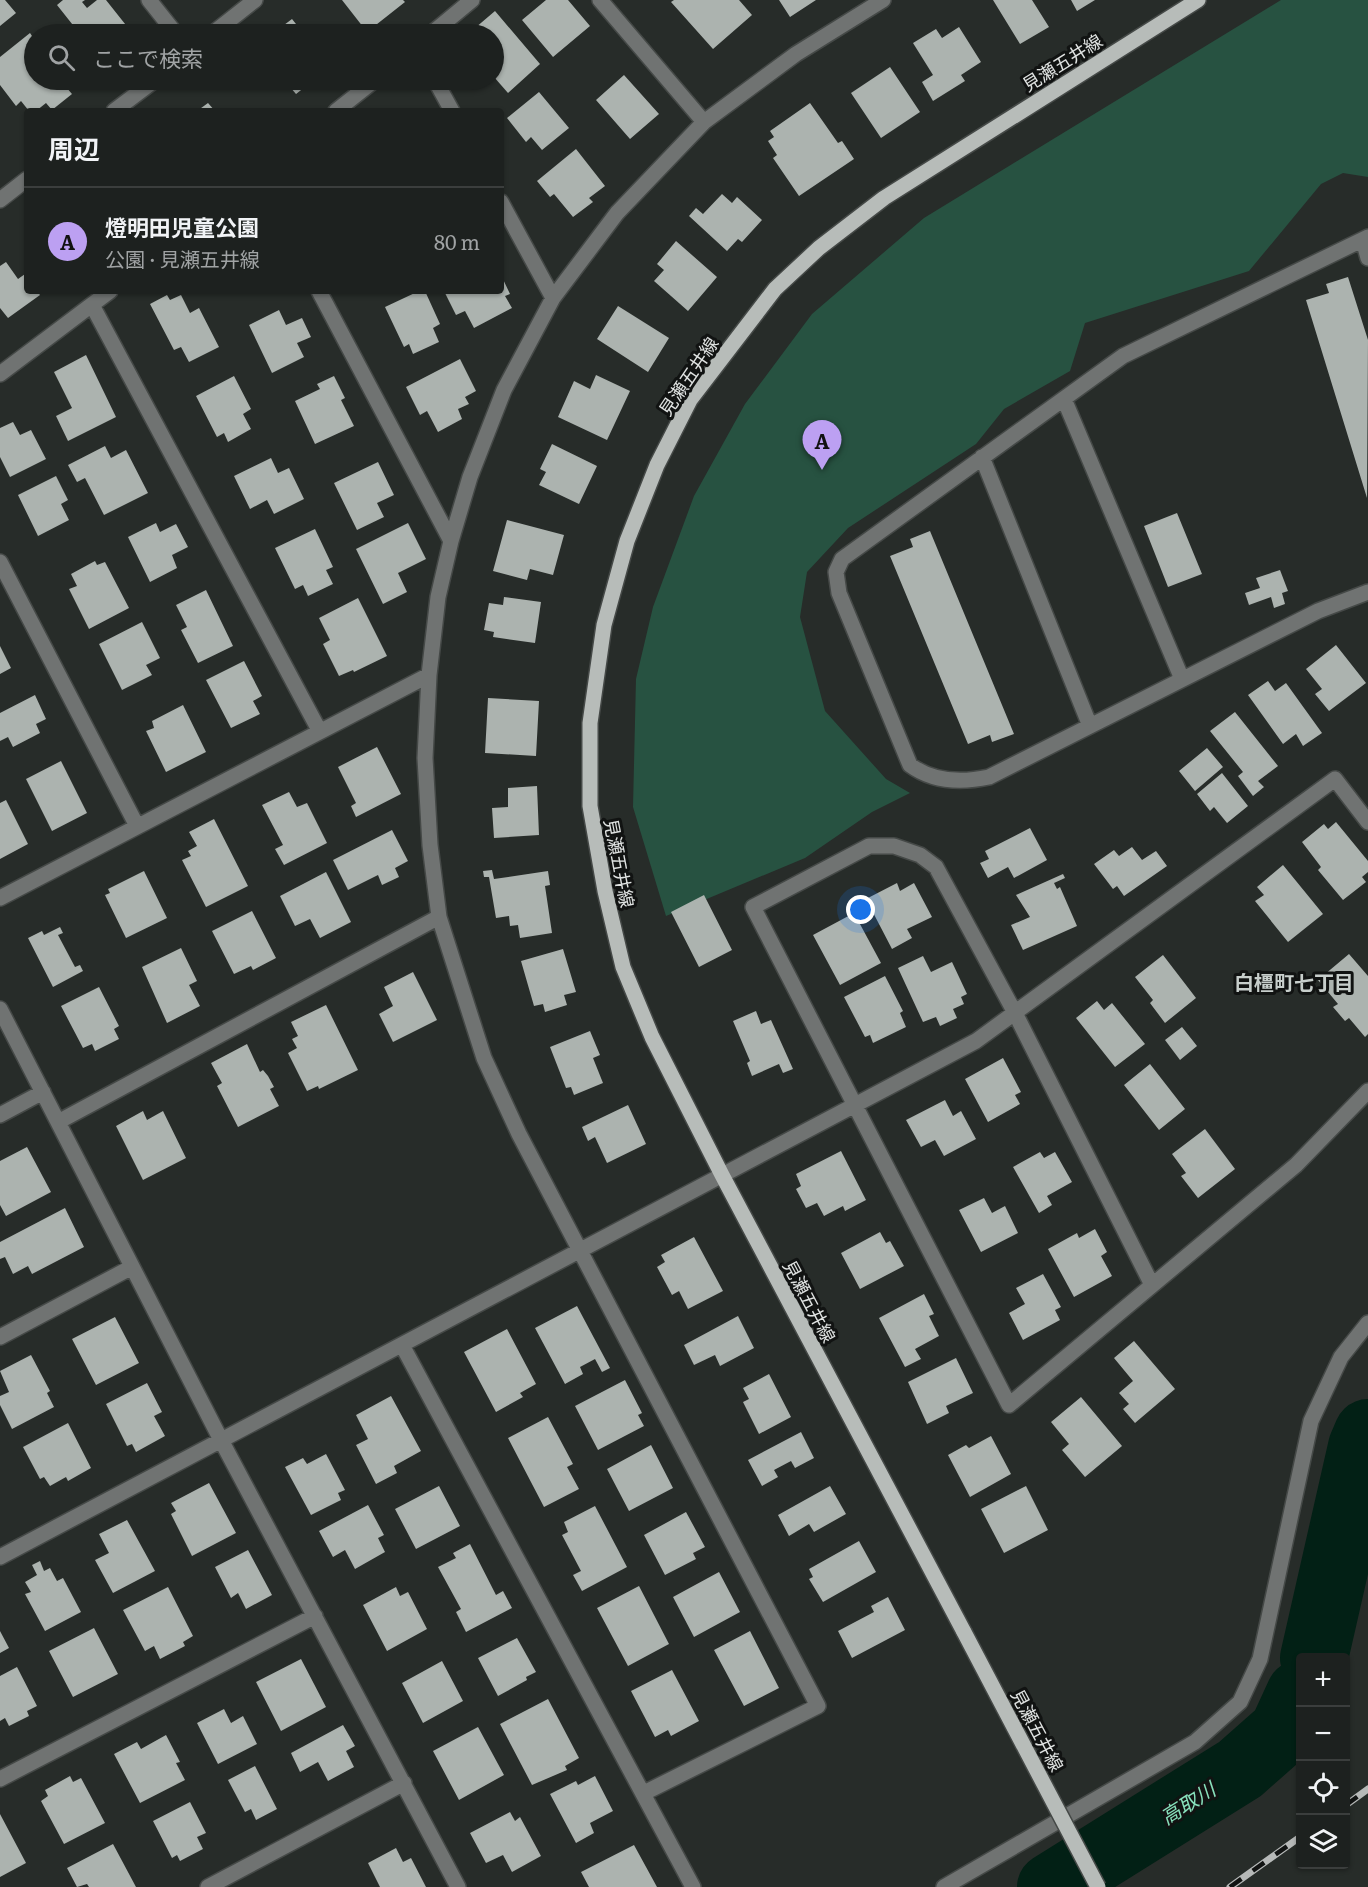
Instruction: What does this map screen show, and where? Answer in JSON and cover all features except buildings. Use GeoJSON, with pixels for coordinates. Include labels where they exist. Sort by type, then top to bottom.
{"type":"FeatureCollection","features":[{"type":"Feature","properties":{"kind":"main road","name":"見瀬五井線"},"geometry":{"type":"LineString","coordinates":[[1098,1887],[722,1175],[652,1037],[623,967],[605,891],[590,806],[590,723],[604,625],[627,541],[657,465],[690,400],[775,289],[846,225],[926,170],[1198,0]]}},
{"type":"Feature","properties":{"kind":"street"},"geometry":{"type":"LineString","coordinates":[[149,0],[168,24]]}},
{"type":"Feature","properties":{"kind":"street"},"geometry":{"type":"LineString","coordinates":[[225,24],[255,0]]}},
{"type":"Feature","properties":{"kind":"street"},"geometry":{"type":"LineString","coordinates":[[443,24],[472,0]]}},
{"type":"Feature","properties":{"kind":"street"},"geometry":{"type":"LineString","coordinates":[[600,0],[704,122]]}},
{"type":"Feature","properties":{"kind":"street"},"geometry":{"type":"LineString","coordinates":[[644,1793],[818,1706],[582,1250],[519,1134],[484,1058],[439,917],[430,845],[425,758],[429,675],[438,597],[451,541],[470,477],[504,390],[553,298],[617,213],[704,122],[796,54],[883,0]]}},
{"type":"Feature","properties":{"kind":"street"},"geometry":{"type":"LineString","coordinates":[[118,108],[142,90]]}},
{"type":"Feature","properties":{"kind":"street"},"geometry":{"type":"LineString","coordinates":[[340,108],[362,90]]}},
{"type":"Feature","properties":{"kind":"street"},"geometry":{"type":"LineString","coordinates":[[440,90],[450,108]]}},
{"type":"Feature","properties":{"kind":"street"},"geometry":{"type":"LineString","coordinates":[[0,200],[24,181]]}},
{"type":"Feature","properties":{"kind":"street"},"geometry":{"type":"LineString","coordinates":[[504,208],[553,298]]}},
{"type":"Feature","properties":{"kind":"street"},"geometry":{"type":"LineString","coordinates":[[1368,258],[1365,238],[1123,356],[842,559],[836,572],[839,593],[910,765],[919,772],[938,778],[965,782],[989,777],[1318,611],[1368,592]]}},
{"type":"Feature","properties":{"kind":"street"},"geometry":{"type":"LineString","coordinates":[[0,374],[106,294]]}},
{"type":"Feature","properties":{"kind":"street"},"geometry":{"type":"LineString","coordinates":[[321,294],[451,541]]}},
{"type":"Feature","properties":{"kind":"street"},"geometry":{"type":"LineString","coordinates":[[92,305],[319,730]]}},
{"type":"Feature","properties":{"kind":"street"},"geometry":{"type":"LineString","coordinates":[[1064,399],[1182,679]]}},
{"type":"Feature","properties":{"kind":"street"},"geometry":{"type":"LineString","coordinates":[[982,457],[1090,726]]}},
{"type":"Feature","properties":{"kind":"street"},"geometry":{"type":"LineString","coordinates":[[0,562],[137,826]]}},
{"type":"Feature","properties":{"kind":"street"},"geometry":{"type":"LineString","coordinates":[[0,898],[319,730],[429,675]]}},
{"type":"Feature","properties":{"kind":"street"},"geometry":{"type":"LineString","coordinates":[[0,1557],[976,1041],[1335,779],[1368,822]]}},
{"type":"Feature","properties":{"kind":"street"},"geometry":{"type":"LineString","coordinates":[[1152,1285],[1015,1013],[936,867],[920,855],[894,846],[869,846],[753,907],[1009,1405],[1296,1165],[1367,1095]]}},
{"type":"Feature","properties":{"kind":"street"},"geometry":{"type":"LineString","coordinates":[[58,1122],[439,917]]}},
{"type":"Feature","properties":{"kind":"street"},"geometry":{"type":"LineString","coordinates":[[0,1009],[222,1440],[458,1887]]}},
{"type":"Feature","properties":{"kind":"street"},"geometry":{"type":"LineString","coordinates":[[0,1115],[43,1092]]}},
{"type":"Feature","properties":{"kind":"street"},"geometry":{"type":"LineString","coordinates":[[0,1337],[132,1267]]}},
{"type":"Feature","properties":{"kind":"street"},"geometry":{"type":"LineString","coordinates":[[944,1887],[1195,1742],[1240,1702],[1260,1659],[1311,1421],[1341,1357],[1368,1323]]}},
{"type":"Feature","properties":{"kind":"street"},"geometry":{"type":"LineString","coordinates":[[402,1345],[693,1887]]}},
{"type":"Feature","properties":{"kind":"street"},"geometry":{"type":"LineString","coordinates":[[0,1779],[315,1616]]}},
{"type":"Feature","properties":{"kind":"street"},"geometry":{"type":"LineString","coordinates":[[208,1887],[404,1783]]}},
{"type":"Feature","properties":{"kind":"green space"},"geometry":{"type":"Polygon","coordinates":[[[1281,0],[1368,0],[1368,177],[1343,173],[1321,184],[1249,271],[1085,323],[1070,371],[1004,409],[976,444],[848,528],[807,572],[800,617],[825,711],[886,779],[910,793],[872,812],[805,858],[666,916],[633,807],[636,679],[653,607],[694,496],[745,404],[812,314],[924,218],[1281,0]]]}},
{"type":"Feature","properties":{"kind":"waterway","name":"高取川"},"geometry":{"type":"LineString","coordinates":[[1315,1653],[1362,1447],[1368,1433]]}},
{"type":"Feature","properties":{"kind":"waterway","name":"高取川"},"geometry":{"type":"LineString","coordinates":[[1051,1887],[1240,1769],[1283,1731],[1296,1703]]}},
{"type":"Feature","properties":{"kind":"railway"},"geometry":{"type":"LineString","coordinates":[[1350,1802],[1368,1789]]}},
{"type":"Feature","properties":{"kind":"railway"},"geometry":{"type":"LineString","coordinates":[[1230,1887],[1296,1840]]}},
{"type":"Feature","properties":{"kind":"place","name":"燈明田児童公園"},"geometry":{"type":"Point","coordinates":[822,470]}},
{"type":"Feature","properties":{"kind":"district","name":"白橿町七丁目"},"geometry":{"type":"Point","coordinates":[1294,981]}}]}
